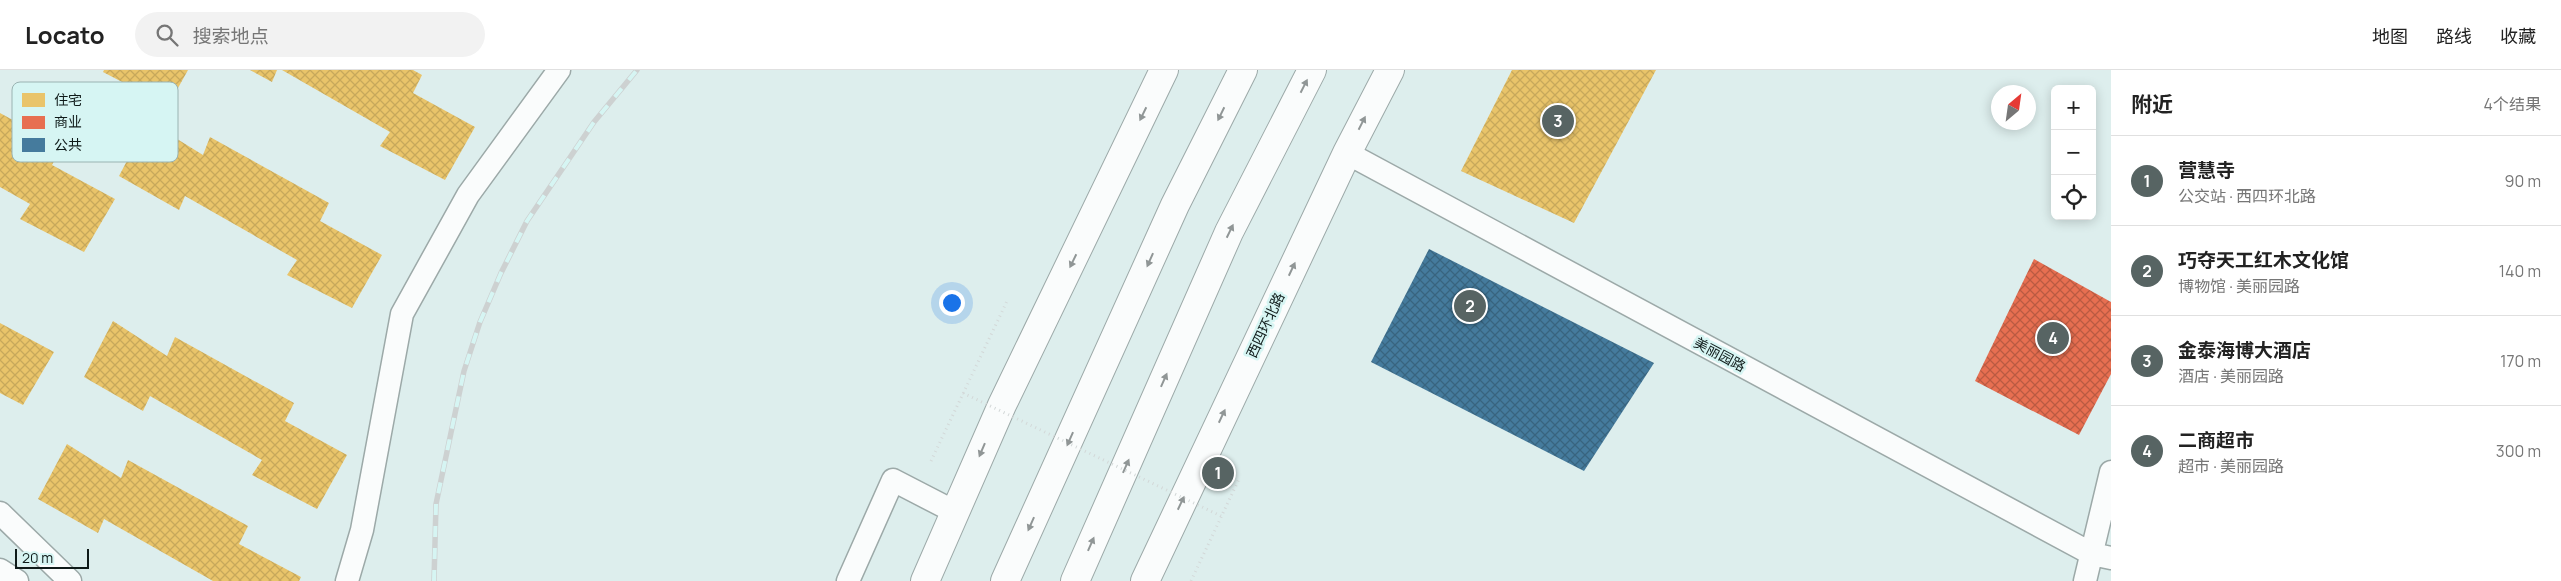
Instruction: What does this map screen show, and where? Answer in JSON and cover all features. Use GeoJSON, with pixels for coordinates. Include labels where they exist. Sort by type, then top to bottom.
{"type":"FeatureCollection","features":[{"type":"Feature","properties":{"kind":"main road"},"geometry":{"type":"LineString","coordinates":[[925,581],[1002,405],[1164,70]]}},
{"type":"Feature","properties":{"kind":"main road"},"geometry":{"type":"LineString","coordinates":[[1005,581],[1175,205],[1243,70]]}},
{"type":"Feature","properties":{"kind":"main road"},"geometry":{"type":"LineString","coordinates":[[1075,581],[1229,232],[1312,70]]}},
{"type":"Feature","properties":{"kind":"main road","name":"西四环北路"},"geometry":{"type":"LineString","coordinates":[[1145,581],[1347,154],[1390,70]]}},
{"type":"Feature","properties":{"kind":"street"},"geometry":{"type":"LineString","coordinates":[[347,581],[362,530],[402,314],[468,195],[559,70]]}},
{"type":"Feature","properties":{"kind":"street","name":"美丽园路"},"geometry":{"type":"LineString","coordinates":[[1347,154],[2102,556]]}},
{"type":"Feature","properties":{"kind":"street"},"geometry":{"type":"LineString","coordinates":[[2085,581],[2102,556],[2111,472]]}},
{"type":"Feature","properties":{"kind":"street"},"geometry":{"type":"LineString","coordinates":[[848,581],[893,480],[955,512]]}},
{"type":"Feature","properties":{"kind":"street"},"geometry":{"type":"LineString","coordinates":[[0,514],[70,581]]}},
{"type":"Feature","properties":{"kind":"street"},"geometry":{"type":"LineString","coordinates":[[0,570],[17,581]]}},
{"type":"Feature","properties":{"kind":"path"},"geometry":{"type":"LineString","coordinates":[[931,461],[1008,299]]}},
{"type":"Feature","properties":{"kind":"path"},"geometry":{"type":"LineString","coordinates":[[963,393],[1222,516]]}},
{"type":"Feature","properties":{"kind":"path"},"geometry":{"type":"LineString","coordinates":[[1191,581],[1239,479]]}},
{"type":"Feature","properties":{"kind":"building: 住宅"},"geometry":{"type":"Polygon","coordinates":[[[104,70],[188,70],[178,88],[178,82],[122,82],[103,72],[104,70]]]}},
{"type":"Feature","properties":{"kind":"building: 住宅"},"geometry":{"type":"Polygon","coordinates":[[[250,70],[277,70],[272,82],[250,70]]]}},
{"type":"Feature","properties":{"kind":"building: 住宅"},"geometry":{"type":"Polygon","coordinates":[[[282,70],[413,70],[422,75],[413,93],[475,127],[445,180],[380,146],[390,132],[282,70]]]}},
{"type":"Feature","properties":{"kind":"building: 住宅"},"geometry":{"type":"Polygon","coordinates":[[[1512,70],[1656,70],[1574,223],[1461,171],[1512,70]]]}},
{"type":"Feature","properties":{"kind":"building: 住宅"},"geometry":{"type":"Polygon","coordinates":[[[0,113],[12,120],[12,162],[54,162],[52,165],[115,199],[84,252],[20,219],[30,204],[0,187],[0,113]]]}},
{"type":"Feature","properties":{"kind":"building: 住宅"},"geometry":{"type":"Polygon","coordinates":[[[210,137],[329,203],[320,221],[382,255],[352,308],[287,275],[297,260],[185,196],[179,210],[119,176],[126,162],[178,162],[178,140],[203,155],[210,137]]]}},
{"type":"Feature","properties":{"kind":"building: 住宅"},"geometry":{"type":"Polygon","coordinates":[[[113,321],[167,356],[175,337],[294,403],[285,421],[347,455],[317,509],[252,475],[262,460],[150,396],[143,411],[84,377],[113,321]]]}},
{"type":"Feature","properties":{"kind":"building: 住宅"},"geometry":{"type":"Polygon","coordinates":[[[0,323],[54,352],[23,405],[0,393],[0,323]]]}},
{"type":"Feature","properties":{"kind":"building: 住宅"},"geometry":{"type":"Polygon","coordinates":[[[67,444],[121,478],[128,460],[248,526],[239,544],[301,577],[299,581],[213,581],[104,519],[98,533],[38,499],[67,444]]]}},
{"type":"Feature","properties":{"kind":"building: 商业"},"geometry":{"type":"Polygon","coordinates":[[[2034,259],[2111,302],[2111,374],[2079,435],[1975,381],[2034,259]]]}},
{"type":"Feature","properties":{"kind":"building: 公共"},"geometry":{"type":"Polygon","coordinates":[[[1429,249],[1654,363],[1584,471],[1371,362],[1429,249]]]}},
{"type":"Feature","properties":{"kind":"railway"},"geometry":{"type":"LineString","coordinates":[[434,581],[436,504],[464,371],[480,322],[501,273],[527,221],[594,122],[637,70]]}},
{"type":"Feature","properties":{"kind":"place","name":"金泰海博大酒店"},"geometry":{"type":"Point","coordinates":[1558,121]}},
{"type":"Feature","properties":{"kind":"place","name":"巧夺天工红木文化馆"},"geometry":{"type":"Point","coordinates":[1470,306]}},
{"type":"Feature","properties":{"kind":"place","name":"二商超市"},"geometry":{"type":"Point","coordinates":[2053,338]}},
{"type":"Feature","properties":{"kind":"place","name":"营慧寺"},"geometry":{"type":"Point","coordinates":[1218,473]}}]}
